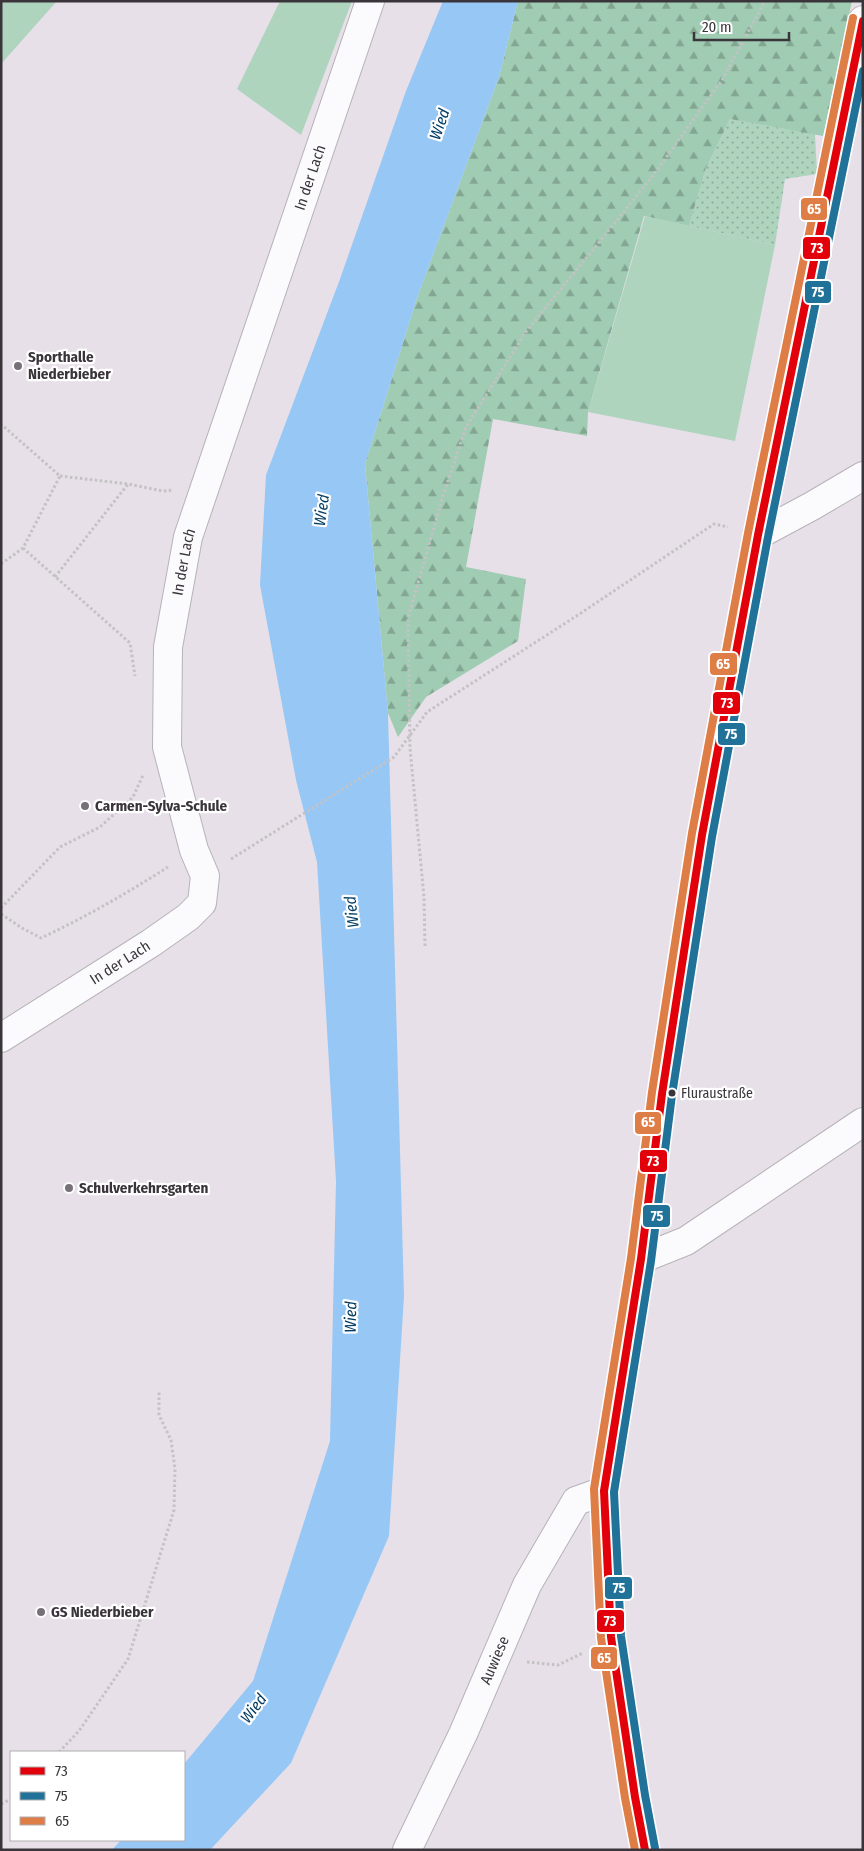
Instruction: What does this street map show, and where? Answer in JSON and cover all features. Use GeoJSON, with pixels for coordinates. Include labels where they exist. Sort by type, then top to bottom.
{"type":"FeatureCollection","features":[{"type":"Feature","properties":{"kind":"street","name":"In der Lach"},"geometry":{"type":"LineString","coordinates":[[1,1038],[151,944],[188,917],[202,903],[205,876],[194,850],[167,747],[168,647],[188,537],[370,1]]}},
{"type":"Feature","properties":{"kind":"street"},"geometry":{"type":"LineString","coordinates":[[645,1850],[634,1797],[611,1638],[604,1491],[641,1259],[662,1094],[702,835],[758,535],[863,20]]}},
{"type":"Feature","properties":{"kind":"street"},"geometry":{"type":"LineString","coordinates":[[758,535],[863,476]]}},
{"type":"Feature","properties":{"kind":"street"},"geometry":{"type":"LineString","coordinates":[[641,1259],[686,1241],[863,1122]]}},
{"type":"Feature","properties":{"kind":"street","name":"Auwiese"},"geometry":{"type":"LineString","coordinates":[[407,1850],[463,1734],[528,1585],[576,1501],[604,1491]]}},
{"type":"Feature","properties":{"kind":"path"},"geometry":{"type":"LineString","coordinates":[[425,946],[424,897],[410,735],[408,618],[443,496],[466,427],[525,333],[652,177],[722,80],[764,1]]}},
{"type":"Feature","properties":{"kind":"path"},"geometry":{"type":"LineString","coordinates":[[2,425],[60,476],[128,484],[163,491],[206,486]]}},
{"type":"Feature","properties":{"kind":"path"},"geometry":{"type":"LineString","coordinates":[[1,564],[23,548],[60,476]]}},
{"type":"Feature","properties":{"kind":"path"},"geometry":{"type":"LineString","coordinates":[[55,576],[128,484]]}},
{"type":"Feature","properties":{"kind":"path"},"geometry":{"type":"LineString","coordinates":[[235,857],[394,757],[427,712],[714,524],[758,535]]}},
{"type":"Feature","properties":{"kind":"path"},"geometry":{"type":"LineString","coordinates":[[23,548],[130,643],[136,680]]}},
{"type":"Feature","properties":{"kind":"path"},"geometry":{"type":"LineString","coordinates":[[1,908],[60,847],[100,827],[132,797],[144,771]]}},
{"type":"Feature","properties":{"kind":"path"},"geometry":{"type":"LineString","coordinates":[[1,914],[41,938],[80,920],[125,895],[194,850]]}},
{"type":"Feature","properties":{"kind":"path"},"geometry":{"type":"LineString","coordinates":[[60,1751],[79,1732],[128,1659],[174,1510],[175,1469],[171,1440],[159,1415],[159,1392]]}},
{"type":"Feature","properties":{"kind":"path"},"geometry":{"type":"LineString","coordinates":[[497,1656],[534,1663],[558,1665],[611,1638]]}},
{"type":"Feature","properties":{"kind":"green space"},"geometry":{"type":"Polygon","coordinates":[[[1,1],[57,1],[1,64],[1,1]]]}},
{"type":"Feature","properties":{"kind":"green space"},"geometry":{"type":"Polygon","coordinates":[[[280,1],[352,1],[301,135],[237,89],[280,1]]]}},
{"type":"Feature","properties":{"kind":"green space"},"geometry":{"type":"Polygon","coordinates":[[[518,1],[852,1],[823,136],[730,119],[706,168],[689,226],[644,216],[588,412],[587,436],[493,419],[466,567],[526,579],[518,641],[426,697],[398,737],[388,713],[365,464],[417,298],[499,77],[518,1]]]}},
{"type":"Feature","properties":{"kind":"green space"},"geometry":{"type":"Polygon","coordinates":[[[730,119],[815,134],[817,174],[785,179],[775,245],[689,226],[706,168],[730,119]]]}},
{"type":"Feature","properties":{"kind":"green space"},"geometry":{"type":"Polygon","coordinates":[[[645,216],[775,245],[735,441],[588,412],[645,216]]]}},
{"type":"Feature","properties":{"kind":"water","name":"Wied"},"geometry":{"type":"Polygon","coordinates":[[[443,1],[518,1],[499,77],[417,298],[365,464],[388,713],[404,1296],[389,1536],[291,1763],[210,1850],[112,1850],[120,1841],[185,1841],[185,1763],[253,1681],[330,1441],[336,1181],[317,862],[296,780],[260,585],[266,475],[340,279],[406,91],[443,1]]]}},
{"type":"Feature","properties":{"kind":"transit line","name":"65"},"geometry":{"type":"LineString","coordinates":[[635,1850],[625,1798],[601,1638],[594,1489],[631,1258],[652,1092],[692,833],[748,533],[853,18]]}},
{"type":"Feature","properties":{"kind":"transit line","name":"73"},"geometry":{"type":"LineString","coordinates":[[645,1850],[635,1797],[611,1637],[604,1491],[641,1259],[662,1094],[702,835],[758,535],[863,21]]}},
{"type":"Feature","properties":{"kind":"transit line","name":"75"},"geometry":{"type":"LineString","coordinates":[[655,1848],[621,1636],[614,1492],[651,1261],[672,1095],[712,837],[768,537],[863,71]]}},
{"type":"Feature","properties":{"kind":"place","name":"Sporthalle Niederbieber"},"geometry":{"type":"Point","coordinates":[18,366]}},
{"type":"Feature","properties":{"kind":"place","name":"Carmen-Sylva-Schule"},"geometry":{"type":"Point","coordinates":[85,806]}},
{"type":"Feature","properties":{"kind":"place","name":"Fluraustraße"},"geometry":{"type":"Point","coordinates":[672,1093]}},
{"type":"Feature","properties":{"kind":"place","name":"Schulverkehrsgarten"},"geometry":{"type":"Point","coordinates":[69,1188]}},
{"type":"Feature","properties":{"kind":"place","name":"GS Niederbieber"},"geometry":{"type":"Point","coordinates":[41,1612]}}]}
